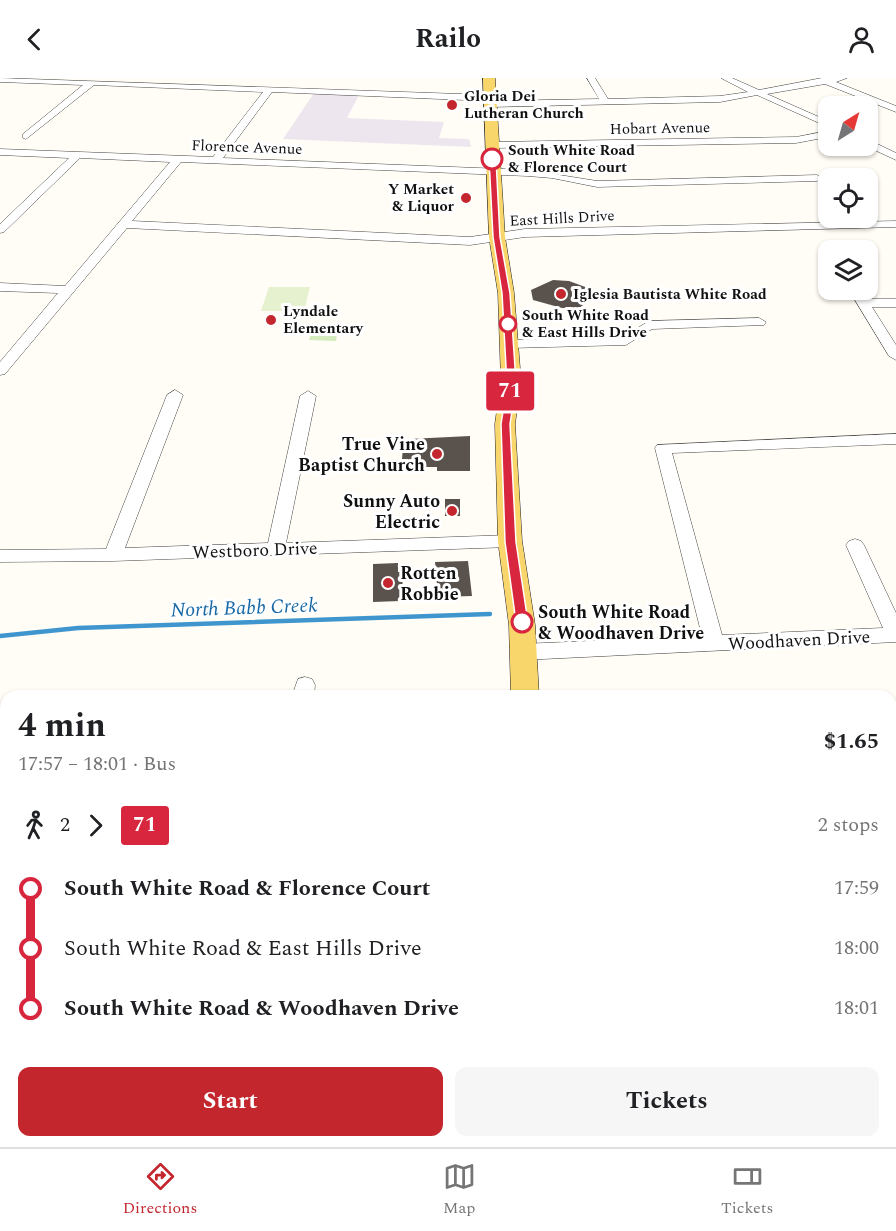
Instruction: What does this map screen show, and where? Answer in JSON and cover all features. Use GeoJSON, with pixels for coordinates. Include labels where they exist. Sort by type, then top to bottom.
{"type":"FeatureCollection","features":[{"type":"Feature","properties":{"kind":"main road"},"geometry":{"type":"LineString","coordinates":[[489,78],[497,237],[506,293],[511,381],[505,424],[510,542],[522,626],[525,690]]}},
{"type":"Feature","properties":{"kind":"street"},"geometry":{"type":"LineString","coordinates":[[591,78],[605,102]]}},
{"type":"Feature","properties":{"kind":"street"},"geometry":{"type":"LineString","coordinates":[[725,78],[818,119]]}},
{"type":"Feature","properties":{"kind":"street"},"geometry":{"type":"LineString","coordinates":[[0,79],[270,89],[490,101],[605,102],[720,99],[822,79],[843,78]]}},
{"type":"Feature","properties":{"kind":"street"},"geometry":{"type":"LineString","coordinates":[[822,79],[896,109]]}},
{"type":"Feature","properties":{"kind":"street"},"geometry":{"type":"LineString","coordinates":[[26,136],[91,83]]}},
{"type":"Feature","properties":{"kind":"street"},"geometry":{"type":"LineString","coordinates":[[215,161],[270,89]]}},
{"type":"Feature","properties":{"kind":"street","name":"Hobart Avenue"},"geometry":{"type":"LineString","coordinates":[[491,145],[796,140],[818,136]]}},
{"type":"Feature","properties":{"kind":"street"},"geometry":{"type":"LineString","coordinates":[[878,148],[896,157]]}},
{"type":"Feature","properties":{"kind":"street","name":"Florence Avenue"},"geometry":{"type":"LineString","coordinates":[[0,152],[552,175],[597,184],[818,178]]}},
{"type":"Feature","properties":{"kind":"street"},"geometry":{"type":"LineString","coordinates":[[0,230],[78,155]]}},
{"type":"Feature","properties":{"kind":"street"},"geometry":{"type":"LineString","coordinates":[[0,371],[178,159]]}},
{"type":"Feature","properties":{"kind":"street","name":"East Hills Drive"},"geometry":{"type":"LineString","coordinates":[[123,224],[470,241],[525,233],[896,224]]}},
{"type":"Feature","properties":{"kind":"street"},"geometry":{"type":"LineString","coordinates":[[0,286],[67,290]]}},
{"type":"Feature","properties":{"kind":"street"},"geometry":{"type":"LineString","coordinates":[[861,300],[896,356]]}},
{"type":"Feature","properties":{"kind":"street"},"geometry":{"type":"LineString","coordinates":[[863,303],[896,303]]}},
{"type":"Feature","properties":{"kind":"street"},"geometry":{"type":"LineString","coordinates":[[509,345],[627,340],[649,325],[665,323],[759,322]]}},
{"type":"Feature","properties":{"kind":"street"},"geometry":{"type":"LineString","coordinates":[[113,555],[175,395]]}},
{"type":"Feature","properties":{"kind":"street"},"geometry":{"type":"LineString","coordinates":[[276,549],[308,396]]}},
{"type":"Feature","properties":{"kind":"street"},"geometry":{"type":"LineString","coordinates":[[714,644],[663,448],[896,439]]}},
{"type":"Feature","properties":{"kind":"street","name":"Westboro Drive"},"geometry":{"type":"LineString","coordinates":[[0,556],[113,555],[510,542]]}},
{"type":"Feature","properties":{"kind":"street"},"geometry":{"type":"LineString","coordinates":[[855,545],[896,634]]}},
{"type":"Feature","properties":{"kind":"street","name":"Woodhaven Drive"},"geometry":{"type":"LineString","coordinates":[[522,652],[896,634]]}},
{"type":"Feature","properties":{"kind":"shaded area"},"geometry":{"type":"Polygon","coordinates":[[[314,93],[359,95],[347,118],[444,122],[439,138],[469,139],[471,147],[283,139],[314,93]]]}},
{"type":"Feature","properties":{"kind":"green space"},"geometry":{"type":"Polygon","coordinates":[[[269,287],[310,287],[304,311],[261,311],[269,287]]]}},
{"type":"Feature","properties":{"kind":"green space"},"geometry":{"type":"Polygon","coordinates":[[[313,327],[338,327],[336,341],[309,340],[313,327]]]}},
{"type":"Feature","properties":{"kind":"building","name":"Iglesia Bautista White Road"},"geometry":{"type":"Polygon","coordinates":[[[553,280],[569,281],[588,288],[593,298],[579,308],[562,308],[533,300],[531,290],[553,280]]]}},
{"type":"Feature","properties":{"kind":"building","name":"True Vine Baptist Church"},"geometry":{"type":"Polygon","coordinates":[[[470,436],[470,471],[437,471],[437,467],[407,467],[408,459],[402,459],[403,447],[409,447],[409,439],[470,436]]]}},
{"type":"Feature","properties":{"kind":"building","name":"Sunny Auto Electric"},"geometry":{"type":"Polygon","coordinates":[[[445,499],[460,499],[460,516],[445,516],[445,499]]]}},
{"type":"Feature","properties":{"kind":"building","name":"Rotten Robbie"},"geometry":{"type":"Polygon","coordinates":[[[468,561],[472,596],[438,597],[435,562],[468,561]]]}},
{"type":"Feature","properties":{"kind":"building","name":"Rotten Robbie"},"geometry":{"type":"Polygon","coordinates":[[[398,563],[398,572],[402,572],[403,594],[400,594],[400,601],[373,602],[373,564],[398,563]]]}},
{"type":"Feature","properties":{"kind":"waterway","name":"North Babb Creek"},"geometry":{"type":"LineString","coordinates":[[0,636],[78,628],[490,614]]}},
{"type":"Feature","properties":{"kind":"bus line","name":"71"},"geometry":{"type":"LineString","coordinates":[[492,159],[497,237],[506,293],[511,381],[505,424],[510,542],[522,622]]}},
{"type":"Feature","properties":{"kind":"place","name":"Gloria Dei Lutheran Church"},"geometry":{"type":"Point","coordinates":[452,105]}},
{"type":"Feature","properties":{"kind":"place","name":"South White Road & Florence Court"},"geometry":{"type":"Point","coordinates":[492,159]}},
{"type":"Feature","properties":{"kind":"place","name":"Y Market & Liquor"},"geometry":{"type":"Point","coordinates":[466,198]}},
{"type":"Feature","properties":{"kind":"place","name":"Iglesia Bautista White Road"},"geometry":{"type":"Point","coordinates":[561,294]}},
{"type":"Feature","properties":{"kind":"place","name":"Lyndale Elementary"},"geometry":{"type":"Point","coordinates":[271,320]}},
{"type":"Feature","properties":{"kind":"place","name":"South White Road & East Hills Drive"},"geometry":{"type":"Point","coordinates":[508,324]}},
{"type":"Feature","properties":{"kind":"place","name":"True Vine Baptist Church"},"geometry":{"type":"Point","coordinates":[437,454]}},
{"type":"Feature","properties":{"kind":"place","name":"Sunny Auto Electric"},"geometry":{"type":"Point","coordinates":[452,511]}},
{"type":"Feature","properties":{"kind":"place","name":"Rotten Robbie"},"geometry":{"type":"Point","coordinates":[388,583]}},
{"type":"Feature","properties":{"kind":"place","name":"South White Road & Woodhaven Drive"},"geometry":{"type":"Point","coordinates":[522,622]}}]}
